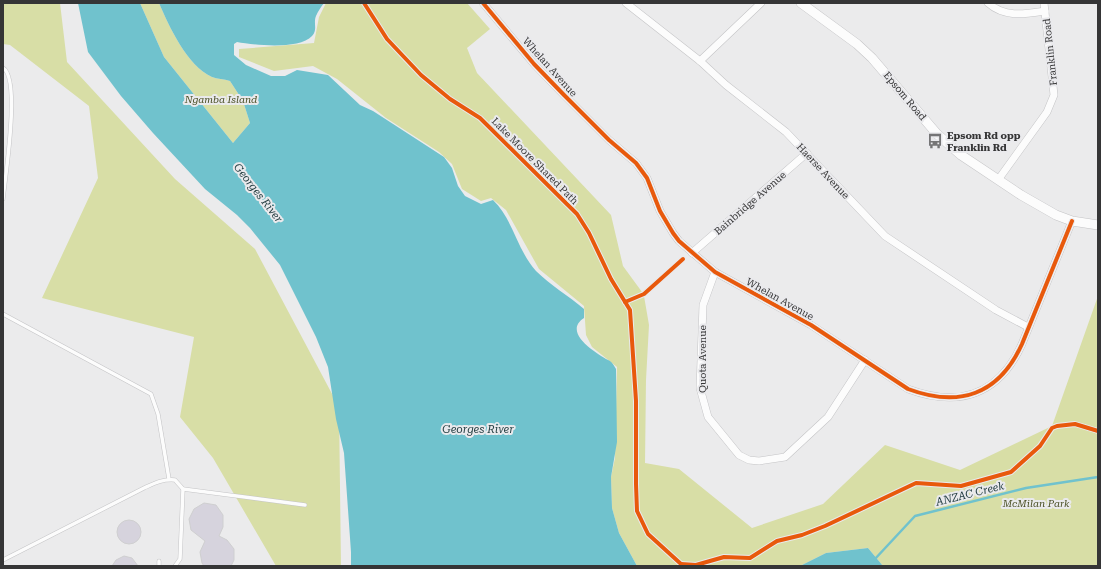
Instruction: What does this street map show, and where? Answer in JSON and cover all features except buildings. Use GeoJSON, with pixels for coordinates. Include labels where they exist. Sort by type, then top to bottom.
{"type":"FeatureCollection","features":[{"type":"Feature","properties":{"kind":"street","name":"Whelan Avenue"},"geometry":{"type":"LineString","coordinates":[[483,3],[534,64],[559,90],[596,127],[636,162],[647,178],[670,229],[679,241],[692,253],[715,272],[811,325],[908,389],[944,398],[969,395],[982,390],[1007,370],[1015,359],[1072,221]]}},
{"type":"Feature","properties":{"kind":"street","name":"Haerse Avenue"},"geometry":{"type":"LineString","coordinates":[[626,3],[700,60],[726,85],[786,132],[885,236],[996,310],[1028,327]]}},
{"type":"Feature","properties":{"kind":"street"},"geometry":{"type":"LineString","coordinates":[[700,60],[761,3]]}},
{"type":"Feature","properties":{"kind":"street","name":"Epsom Road"},"geometry":{"type":"LineString","coordinates":[[800,3],[857,44],[872,58],[944,140],[961,155],[1043,208],[1072,221],[1098,225]]}},
{"type":"Feature","properties":{"kind":"street"},"geometry":{"type":"LineString","coordinates":[[988,3],[994,8],[1007,14],[1045,11]]}},
{"type":"Feature","properties":{"kind":"street","name":"Franklin Road"},"geometry":{"type":"LineString","coordinates":[[998,180],[1047,112],[1054,95],[1044,3]]}},
{"type":"Feature","properties":{"kind":"street","name":"Bainbridge Avenue"},"geometry":{"type":"LineString","coordinates":[[692,253],[807,153]]}},
{"type":"Feature","properties":{"kind":"street","name":"Quota Avenue"},"geometry":{"type":"LineString","coordinates":[[715,272],[703,305],[700,388],[708,416],[740,455],[749,460],[759,461],[785,457],[828,417],[865,360]]}},
{"type":"Feature","properties":{"kind":"lane"},"geometry":{"type":"LineString","coordinates":[[3,68],[10,77],[11,105],[11,126],[3,199]]}},
{"type":"Feature","properties":{"kind":"lane"},"geometry":{"type":"LineString","coordinates":[[3,314],[151,394],[158,414],[169,480]]}},
{"type":"Feature","properties":{"kind":"lane"},"geometry":{"type":"LineString","coordinates":[[3,560],[163,479],[175,480],[183,489],[305,505]]}},
{"type":"Feature","properties":{"kind":"lane"},"geometry":{"type":"LineString","coordinates":[[175,566],[180,559],[183,489]]}},
{"type":"Feature","properties":{"kind":"lane"},"geometry":{"type":"LineString","coordinates":[[159,561],[159,566]]}},
{"type":"Feature","properties":{"kind":"green space"},"geometry":{"type":"Polygon","coordinates":[[[3,3],[60,3],[67,62],[175,179],[255,249],[339,407],[341,566],[276,566],[213,458],[180,417],[194,337],[42,298],[98,178],[89,106],[10,45],[3,44],[3,3]]]}},
{"type":"Feature","properties":{"kind":"green space","name":"Ngamba Island"},"geometry":{"type":"Polygon","coordinates":[[[140,3],[159,3],[174,34],[187,55],[195,64],[203,72],[212,77],[230,81],[243,101],[250,123],[233,143],[164,57],[140,3]]]}},
{"type":"Feature","properties":{"kind":"green space","name":"McMilan Park"},"geometry":{"type":"Polygon","coordinates":[[[326,3],[467,3],[490,29],[467,48],[477,73],[611,215],[623,266],[642,292],[680,259],[683,262],[644,296],[649,325],[646,380],[645,463],[679,469],[752,528],[823,504],[885,445],[960,470],[1052,426],[1098,296],[1098,566],[883,566],[868,548],[826,553],[800,566],[637,566],[619,533],[612,508],[611,477],[615,458],[617,367],[592,347],[586,335],[584,306],[539,269],[506,210],[491,198],[481,201],[462,189],[452,164],[439,152],[386,118],[337,79],[313,66],[274,71],[239,57],[239,49],[314,43],[319,17],[326,3]]]}},
{"type":"Feature","properties":{"kind":"water","name":"Georges River"},"geometry":{"type":"Polygon","coordinates":[[[78,3],[140,3],[164,57],[233,143],[250,123],[243,101],[230,81],[212,77],[203,72],[187,55],[168,23],[159,3],[324,3],[316,16],[314,34],[306,40],[287,45],[237,42],[234,44],[234,55],[246,65],[271,76],[285,76],[297,70],[328,75],[360,105],[373,111],[444,157],[452,168],[458,186],[465,196],[481,204],[493,200],[505,216],[524,254],[536,271],[584,309],[584,318],[578,324],[577,330],[579,337],[591,349],[611,362],[616,369],[617,442],[611,477],[612,508],[619,533],[637,566],[351,566],[344,453],[336,419],[328,367],[316,337],[280,265],[250,228],[237,215],[205,189],[153,133],[121,96],[88,52],[78,3]]]}},
{"type":"Feature","properties":{"kind":"water"},"geometry":{"type":"Polygon","coordinates":[[[868,548],[883,566],[800,566],[826,553],[868,548]]]}},
{"type":"Feature","properties":{"kind":"waterway","name":"ANZAC Creek"},"geometry":{"type":"LineString","coordinates":[[874,560],[915,516],[1026,488],[1098,477]]}},
{"type":"Feature","properties":{"kind":"cycle path","name":"Lake Moore Shared Path"},"geometry":{"type":"LineString","coordinates":[[364,3],[387,39],[421,75],[450,99],[480,118],[577,214],[589,233],[611,279],[630,310],[636,401],[637,511],[648,534],[681,564]]}},
{"type":"Feature","properties":{"kind":"cycle path"},"geometry":{"type":"LineString","coordinates":[[483,3],[534,64],[609,140],[636,163],[647,178],[660,211],[679,241],[715,272],[811,325],[908,389],[927,395],[960,397],[976,393],[989,386],[1002,375],[1013,361],[1022,344],[1072,221]]}},
{"type":"Feature","properties":{"kind":"cycle path"},"geometry":{"type":"LineString","coordinates":[[625,302],[644,294],[683,259]]}},
{"type":"Feature","properties":{"kind":"cycle path"},"geometry":{"type":"LineString","coordinates":[[681,564],[696,565],[724,557],[750,558],[777,541],[802,535],[825,526],[916,483],[961,486],[1011,472],[1040,446],[1052,428],[1057,426],[1075,424],[1098,431]]}},
{"type":"Feature","properties":{"kind":"place","name":"Epsom Rd opp Franklin Rd"},"geometry":{"type":"Point","coordinates":[935,141]}}]}
